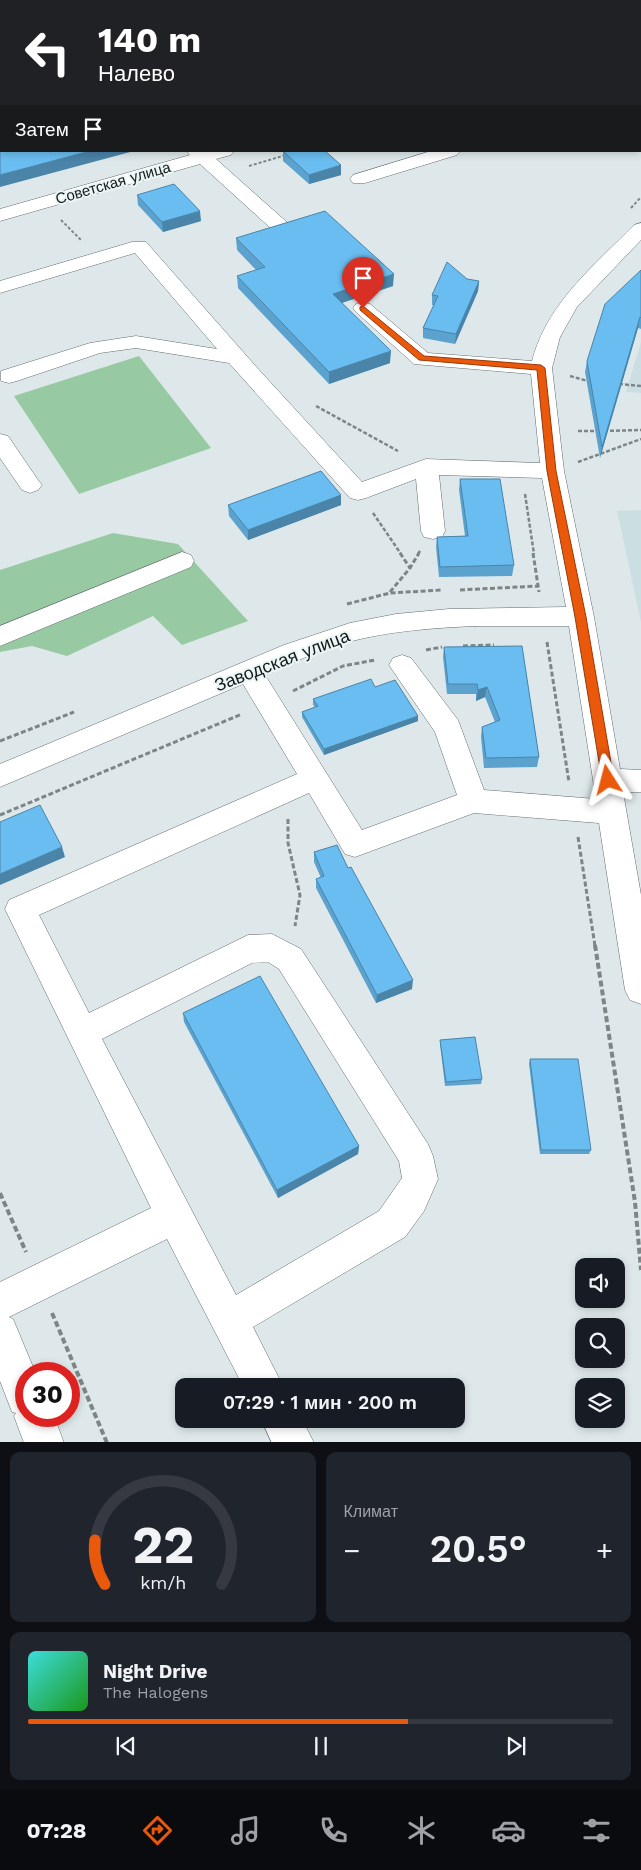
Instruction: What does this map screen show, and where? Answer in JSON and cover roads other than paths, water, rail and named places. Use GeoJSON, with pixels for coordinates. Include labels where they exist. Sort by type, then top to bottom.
{"type":"FeatureCollection","features":[{"type":"Feature","properties":{"kind":"street","name":"Советская улица"},"geometry":{"type":"LineString","coordinates":[[0,214],[199,154],[216,152]]}},
{"type":"Feature","properties":{"kind":"street"},"geometry":{"type":"LineString","coordinates":[[359,179],[426,154],[443,152]]}},
{"type":"Feature","properties":{"kind":"street"},"geometry":{"type":"LineString","coordinates":[[199,154],[283,229]]}},
{"type":"Feature","properties":{"kind":"street"},"geometry":{"type":"LineString","coordinates":[[641,229],[569,304],[549,337],[541,368],[552,471],[581,617],[608,780],[636,926],[641,990]]}},
{"type":"Feature","properties":{"kind":"street"},"geometry":{"type":"LineString","coordinates":[[0,287],[139,246],[236,358],[358,492],[426,467],[552,471]]}},
{"type":"Feature","properties":{"kind":"street"},"geometry":{"type":"LineString","coordinates":[[363,308],[422,358],[541,368]]}},
{"type":"Feature","properties":{"kind":"street"},"geometry":{"type":"LineString","coordinates":[[9,376],[97,347],[136,342],[236,358]]}},
{"type":"Feature","properties":{"kind":"street"},"geometry":{"type":"LineString","coordinates":[[0,441],[30,485]]}},
{"type":"Feature","properties":{"kind":"street"},"geometry":{"type":"LineString","coordinates":[[426,467],[433,531]]}},
{"type":"Feature","properties":{"kind":"street"},"geometry":{"type":"LineString","coordinates":[[0,636],[182,561]]}},
{"type":"Feature","properties":{"kind":"street","name":"Заводская улица"},"geometry":{"type":"LineString","coordinates":[[0,776],[249,671],[324,641],[367,628],[439,618],[482,615],[581,617]]}},
{"type":"Feature","properties":{"kind":"street"},"geometry":{"type":"LineString","coordinates":[[402,665],[448,728],[473,800]]}},
{"type":"Feature","properties":{"kind":"street"},"geometry":{"type":"LineString","coordinates":[[249,671],[301,785],[355,845],[473,800],[614,812]]}},
{"type":"Feature","properties":{"kind":"street"},"geometry":{"type":"LineString","coordinates":[[608,780],[641,781]]}},
{"type":"Feature","properties":{"kind":"street"},"geometry":{"type":"LineString","coordinates":[[260,1378],[174,1216],[20,909],[301,785]]}},
{"type":"Feature","properties":{"kind":"street"},"geometry":{"type":"LineString","coordinates":[[81,1033],[248,949],[272,948],[290,959],[416,1156],[420,1179],[411,1199],[392,1224],[229,1320]]}},
{"type":"Feature","properties":{"kind":"street"},"geometry":{"type":"LineString","coordinates":[[0,1302],[174,1216]]}},
{"type":"Feature","properties":{"kind":"street"},"geometry":{"type":"LineString","coordinates":[[0,1332],[15,1370]]}},
{"type":"Feature","properties":{"kind":"street"},"geometry":{"type":"LineString","coordinates":[[38,1427],[44,1442]]}},
{"type":"Feature","properties":{"kind":"street"},"geometry":{"type":"LineString","coordinates":[[286,1428],[294,1442]]}}]}
